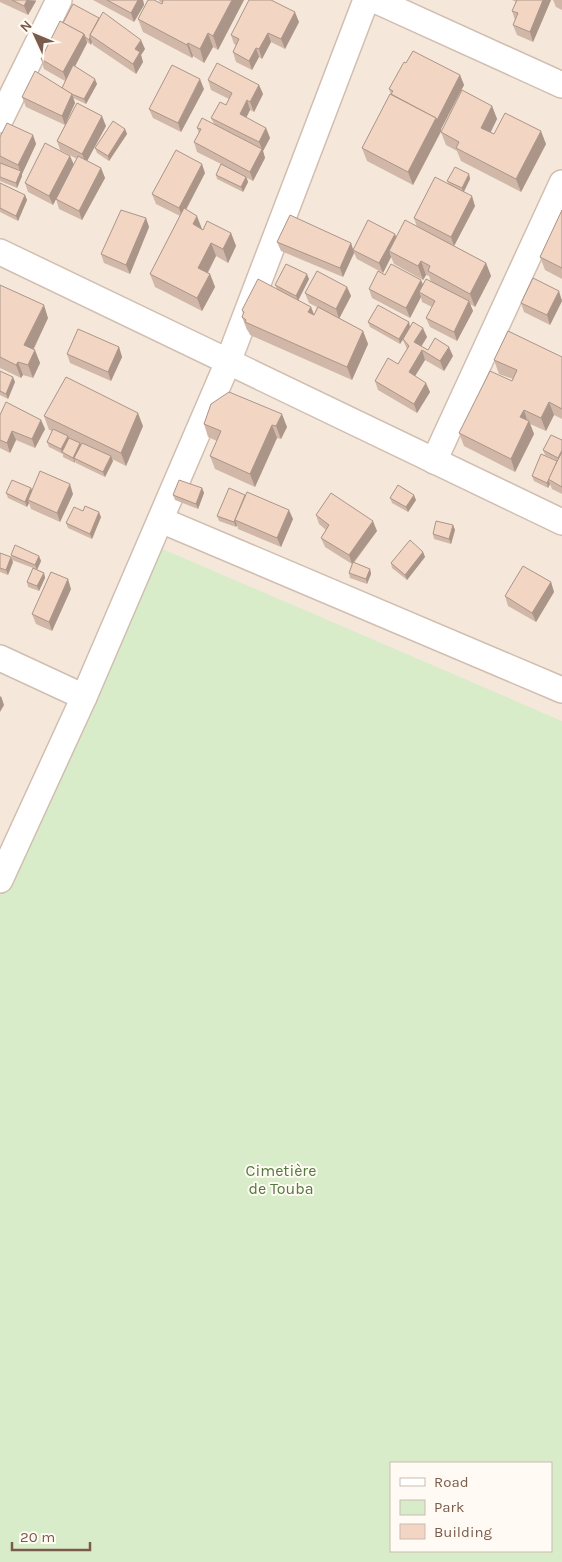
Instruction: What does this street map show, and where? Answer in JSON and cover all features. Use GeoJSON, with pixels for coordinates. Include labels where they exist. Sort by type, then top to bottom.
{"type":"FeatureCollection","features":[{"type":"Feature","properties":{"kind":"street"},"geometry":{"type":"LineString","coordinates":[[0,120],[59,0]]}},
{"type":"Feature","properties":{"kind":"street"},"geometry":{"type":"LineString","coordinates":[[0,880],[84,697],[228,362],[366,0]]}},
{"type":"Feature","properties":{"kind":"street"},"geometry":{"type":"LineString","coordinates":[[375,0],[562,85]]}},
{"type":"Feature","properties":{"kind":"street"},"geometry":{"type":"LineString","coordinates":[[434,461],[562,183]]}},
{"type":"Feature","properties":{"kind":"street"},"geometry":{"type":"LineString","coordinates":[[0,252],[562,522]]}},
{"type":"Feature","properties":{"kind":"street"},"geometry":{"type":"LineString","coordinates":[[161,520],[562,690]]}},
{"type":"Feature","properties":{"kind":"street"},"geometry":{"type":"LineString","coordinates":[[0,658],[84,697]]}},
{"type":"Feature","properties":{"kind":"shaded area"},"geometry":{"type":"Polygon","coordinates":[[[0,0],[562,0],[562,1562],[0,1562],[0,0]]]}},
{"type":"Feature","properties":{"kind":"green space","name":"Cimetière de Touba"},"geometry":{"type":"Polygon","coordinates":[[[158,547],[562,721],[562,1562],[0,1562],[0,895],[158,547]]]}},
{"type":"Feature","properties":{"kind":"building"},"geometry":{"type":"Polygon","coordinates":[[[12,0],[27,0],[24,6],[12,0]]]}},
{"type":"Feature","properties":{"kind":"building"},"geometry":{"type":"Polygon","coordinates":[[[107,0],[138,0],[131,13],[107,0]]]}},
{"type":"Feature","properties":{"kind":"building"},"geometry":{"type":"Polygon","coordinates":[[[148,0],[154,0],[162,4],[163,0],[232,0],[213,36],[208,33],[200,49],[188,43],[187,45],[138,19],[148,0]]]}},
{"type":"Feature","properties":{"kind":"building"},"geometry":{"type":"Polygon","coordinates":[[[249,0],[271,0],[295,12],[281,39],[268,33],[259,49],[256,48],[249,61],[233,52],[239,39],[231,35],[249,0]]]}},
{"type":"Feature","properties":{"kind":"building"},"geometry":{"type":"Polygon","coordinates":[[[517,0],[543,0],[530,32],[513,25],[518,13],[512,11],[517,0]]]}},
{"type":"Feature","properties":{"kind":"building"},"geometry":{"type":"Polygon","coordinates":[[[73,4],[99,18],[89,40],[84,34],[63,23],[73,4]]]}},
{"type":"Feature","properties":{"kind":"building"},"geometry":{"type":"Polygon","coordinates":[[[103,12],[141,40],[135,49],[140,52],[133,64],[90,35],[103,12]]]}},
{"type":"Feature","properties":{"kind":"building"},"geometry":{"type":"Polygon","coordinates":[[[60,21],[84,34],[63,72],[41,59],[60,21]]]}},
{"type":"Feature","properties":{"kind":"building"},"geometry":{"type":"Polygon","coordinates":[[[413,51],[460,75],[437,120],[391,94],[393,91],[389,89],[404,62],[406,63],[413,51]]]}},
{"type":"Feature","properties":{"kind":"building"},"geometry":{"type":"Polygon","coordinates":[[[217,63],[259,85],[250,102],[247,100],[240,114],[266,128],[259,142],[211,118],[220,102],[226,105],[232,93],[208,80],[217,63]]]}},
{"type":"Feature","properties":{"kind":"building"},"geometry":{"type":"Polygon","coordinates":[[[73,65],[95,79],[84,99],[62,88],[73,65]]]}},
{"type":"Feature","properties":{"kind":"building"},"geometry":{"type":"Polygon","coordinates":[[[172,65],[200,79],[178,123],[149,109],[172,65]]]}},
{"type":"Feature","properties":{"kind":"building"},"geometry":{"type":"Polygon","coordinates":[[[35,71],[72,94],[62,116],[22,97],[35,71]]]}},
{"type":"Feature","properties":{"kind":"building"},"geometry":{"type":"Polygon","coordinates":[[[462,90],[492,106],[481,128],[494,134],[505,113],[541,131],[516,179],[456,148],[459,142],[441,132],[462,90]]]}},
{"type":"Feature","properties":{"kind":"building"},"geometry":{"type":"Polygon","coordinates":[[[390,94],[436,118],[408,172],[362,148],[390,94]]]}},
{"type":"Feature","properties":{"kind":"building"},"geometry":{"type":"Polygon","coordinates":[[[77,103],[102,116],[82,154],[57,141],[77,103]]]}},
{"type":"Feature","properties":{"kind":"building"},"geometry":{"type":"Polygon","coordinates":[[[202,118],[262,149],[250,172],[194,142],[201,129],[197,128],[202,118]]]}},
{"type":"Feature","properties":{"kind":"building"},"geometry":{"type":"Polygon","coordinates":[[[113,121],[125,129],[108,156],[95,148],[113,121]]]}},
{"type":"Feature","properties":{"kind":"building"},"geometry":{"type":"Polygon","coordinates":[[[7,123],[33,135],[18,165],[0,156],[0,137],[7,123]]]}},
{"type":"Feature","properties":{"kind":"building"},"geometry":{"type":"Polygon","coordinates":[[[45,143],[70,156],[49,196],[25,183],[45,143]]]}},
{"type":"Feature","properties":{"kind":"building"},"geometry":{"type":"Polygon","coordinates":[[[176,150],[202,164],[179,208],[152,194],[176,150]]]}},
{"type":"Feature","properties":{"kind":"building"},"geometry":{"type":"Polygon","coordinates":[[[78,156],[101,168],[79,211],[56,199],[78,156]]]}},
{"type":"Feature","properties":{"kind":"building"},"geometry":{"type":"Polygon","coordinates":[[[0,163],[21,171],[16,183],[0,177],[0,163]]]}},
{"type":"Feature","properties":{"kind":"building"},"geometry":{"type":"Polygon","coordinates":[[[221,164],[246,177],[241,187],[216,175],[221,164]]]}},
{"type":"Feature","properties":{"kind":"building"},"geometry":{"type":"Polygon","coordinates":[[[455,167],[469,174],[462,188],[447,181],[455,167]]]}},
{"type":"Feature","properties":{"kind":"building"},"geometry":{"type":"Polygon","coordinates":[[[435,177],[472,196],[451,237],[414,218],[435,177]]]}},
{"type":"Feature","properties":{"kind":"building"},"geometry":{"type":"Polygon","coordinates":[[[0,183],[25,195],[16,216],[0,208],[0,183]]]}},
{"type":"Feature","properties":{"kind":"building"},"geometry":{"type":"Polygon","coordinates":[[[184,208],[197,216],[193,224],[203,230],[207,221],[231,233],[223,249],[211,243],[198,268],[210,274],[197,298],[150,274],[184,208]]]}},
{"type":"Feature","properties":{"kind":"building"},"geometry":{"type":"Polygon","coordinates":[[[121,210],[146,218],[126,265],[101,254],[121,210]]]}},
{"type":"Feature","properties":{"kind":"building"},"geometry":{"type":"Polygon","coordinates":[[[562,210],[562,268],[540,257],[562,210]]]}},
{"type":"Feature","properties":{"kind":"building"},"geometry":{"type":"Polygon","coordinates":[[[290,215],[351,243],[340,268],[277,242],[290,215]]]}},
{"type":"Feature","properties":{"kind":"building"},"geometry":{"type":"Polygon","coordinates":[[[368,220],[395,234],[379,263],[353,250],[368,220]]]}},
{"type":"Feature","properties":{"kind":"building"},"geometry":{"type":"Polygon","coordinates":[[[405,220],[486,263],[470,294],[428,271],[430,266],[421,261],[418,266],[389,251],[405,220]]]}},
{"type":"Feature","properties":{"kind":"building"},"geometry":{"type":"Polygon","coordinates":[[[286,264],[307,274],[296,296],[275,285],[286,264]]]}},
{"type":"Feature","properties":{"kind":"building"},"geometry":{"type":"Polygon","coordinates":[[[391,264],[421,280],[406,308],[369,289],[378,271],[385,275],[391,264]]]}},
{"type":"Feature","properties":{"kind":"building"},"geometry":{"type":"Polygon","coordinates":[[[317,271],[347,287],[336,309],[305,293],[317,271]]]}},
{"type":"Feature","properties":{"kind":"building"},"geometry":{"type":"Polygon","coordinates":[[[533,278],[559,291],[547,315],[521,303],[533,278]]]}},
{"type":"Feature","properties":{"kind":"building"},"geometry":{"type":"Polygon","coordinates":[[[258,279],[311,307],[308,312],[314,315],[318,307],[363,331],[347,367],[245,322],[246,320],[242,317],[244,312],[242,310],[258,279]]]}},
{"type":"Feature","properties":{"kind":"building"},"geometry":{"type":"Polygon","coordinates":[[[426,279],[469,301],[454,332],[426,318],[435,301],[419,292],[426,279]]]}},
{"type":"Feature","properties":{"kind":"building"},"geometry":{"type":"Polygon","coordinates":[[[0,285],[44,305],[24,345],[35,350],[28,365],[18,362],[16,365],[0,357],[0,285]]]}},
{"type":"Feature","properties":{"kind":"building"},"geometry":{"type":"Polygon","coordinates":[[[378,305],[409,322],[399,339],[368,322],[378,305]]]}},
{"type":"Feature","properties":{"kind":"building"},"geometry":{"type":"Polygon","coordinates":[[[413,322],[423,328],[414,342],[428,350],[435,338],[449,347],[440,361],[422,350],[409,372],[426,383],[414,404],[375,381],[388,358],[398,364],[409,346],[403,339],[413,322]]]}},
{"type":"Feature","properties":{"kind":"building"},"geometry":{"type":"Polygon","coordinates":[[[78,329],[119,347],[108,372],[67,354],[78,329]]]}},
{"type":"Feature","properties":{"kind":"building"},"geometry":{"type":"Polygon","coordinates":[[[508,331],[562,357],[562,409],[549,402],[541,418],[524,410],[520,417],[529,421],[511,459],[459,433],[490,371],[512,381],[517,370],[494,360],[508,331]]]}},
{"type":"Feature","properties":{"kind":"building"},"geometry":{"type":"Polygon","coordinates":[[[0,371],[13,377],[6,394],[0,391],[0,371]]]}},
{"type":"Feature","properties":{"kind":"building"},"geometry":{"type":"Polygon","coordinates":[[[66,377],[138,413],[121,453],[44,416],[66,377]]]}},
{"type":"Feature","properties":{"kind":"building"},"geometry":{"type":"Polygon","coordinates":[[[229,392],[282,414],[276,426],[272,425],[250,474],[210,456],[221,431],[204,424],[211,404],[229,392]]]}},
{"type":"Feature","properties":{"kind":"building"},"geometry":{"type":"Polygon","coordinates":[[[6,402],[41,420],[32,439],[12,431],[7,443],[0,440],[0,415],[6,402]]]}},
{"type":"Feature","properties":{"kind":"building"},"geometry":{"type":"Polygon","coordinates":[[[53,429],[68,436],[61,449],[47,442],[53,429]]]}},
{"type":"Feature","properties":{"kind":"building"},"geometry":{"type":"Polygon","coordinates":[[[551,435],[562,440],[562,450],[558,458],[543,450],[551,435]]]}},
{"type":"Feature","properties":{"kind":"building"},"geometry":{"type":"Polygon","coordinates":[[[69,438],[80,443],[73,458],[62,452],[69,438]]]}},
{"type":"Feature","properties":{"kind":"building"},"geometry":{"type":"Polygon","coordinates":[[[82,443],[111,456],[103,472],[74,458],[82,443]]]}},
{"type":"Feature","properties":{"kind":"building"},"geometry":{"type":"Polygon","coordinates":[[[562,452],[562,487],[548,479],[562,452]]]}},
{"type":"Feature","properties":{"kind":"building"},"geometry":{"type":"Polygon","coordinates":[[[541,454],[557,461],[547,483],[532,476],[541,454]]]}},
{"type":"Feature","properties":{"kind":"building"},"geometry":{"type":"Polygon","coordinates":[[[40,471],[70,484],[57,513],[28,500],[40,471]]]}},
{"type":"Feature","properties":{"kind":"building"},"geometry":{"type":"Polygon","coordinates":[[[12,480],[31,488],[25,502],[6,493],[12,480]]]}},
{"type":"Feature","properties":{"kind":"building"},"geometry":{"type":"Polygon","coordinates":[[[179,480],[202,488],[196,504],[173,495],[179,480]]]}},
{"type":"Feature","properties":{"kind":"building"},"geometry":{"type":"Polygon","coordinates":[[[398,485],[414,495],[406,507],[390,498],[398,485]]]}},
{"type":"Feature","properties":{"kind":"building"},"geometry":{"type":"Polygon","coordinates":[[[229,488],[245,495],[234,522],[217,516],[229,488]]]}},
{"type":"Feature","properties":{"kind":"building"},"geometry":{"type":"Polygon","coordinates":[[[247,492],[289,510],[277,538],[235,520],[247,492]]]}},
{"type":"Feature","properties":{"kind":"building"},"geometry":{"type":"Polygon","coordinates":[[[331,493],[373,521],[349,555],[321,538],[329,525],[316,515],[331,493]]]}},
{"type":"Feature","properties":{"kind":"building"},"geometry":{"type":"Polygon","coordinates":[[[85,506],[99,512],[90,534],[66,523],[74,507],[83,511],[85,506]]]}},
{"type":"Feature","properties":{"kind":"building"},"geometry":{"type":"Polygon","coordinates":[[[436,521],[453,525],[449,539],[433,534],[436,521]]]}},
{"type":"Feature","properties":{"kind":"building"},"geometry":{"type":"Polygon","coordinates":[[[410,540],[423,552],[405,575],[391,563],[410,540]]]}},
{"type":"Feature","properties":{"kind":"building"},"geometry":{"type":"Polygon","coordinates":[[[15,545],[39,556],[35,565],[11,555],[15,545]]]}},
{"type":"Feature","properties":{"kind":"building"},"geometry":{"type":"Polygon","coordinates":[[[0,553],[11,557],[6,570],[0,568],[0,553]]]}},
{"type":"Feature","properties":{"kind":"building"},"geometry":{"type":"Polygon","coordinates":[[[353,562],[370,569],[366,579],[349,573],[353,562]]]}},
{"type":"Feature","properties":{"kind":"building"},"geometry":{"type":"Polygon","coordinates":[[[523,566],[551,582],[532,613],[505,596],[523,566]]]}},
{"type":"Feature","properties":{"kind":"building"},"geometry":{"type":"Polygon","coordinates":[[[33,568],[44,573],[37,586],[27,582],[33,568]]]}},
{"type":"Feature","properties":{"kind":"building"},"geometry":{"type":"Polygon","coordinates":[[[51,572],[68,579],[49,622],[32,614],[51,572]]]}}]}
